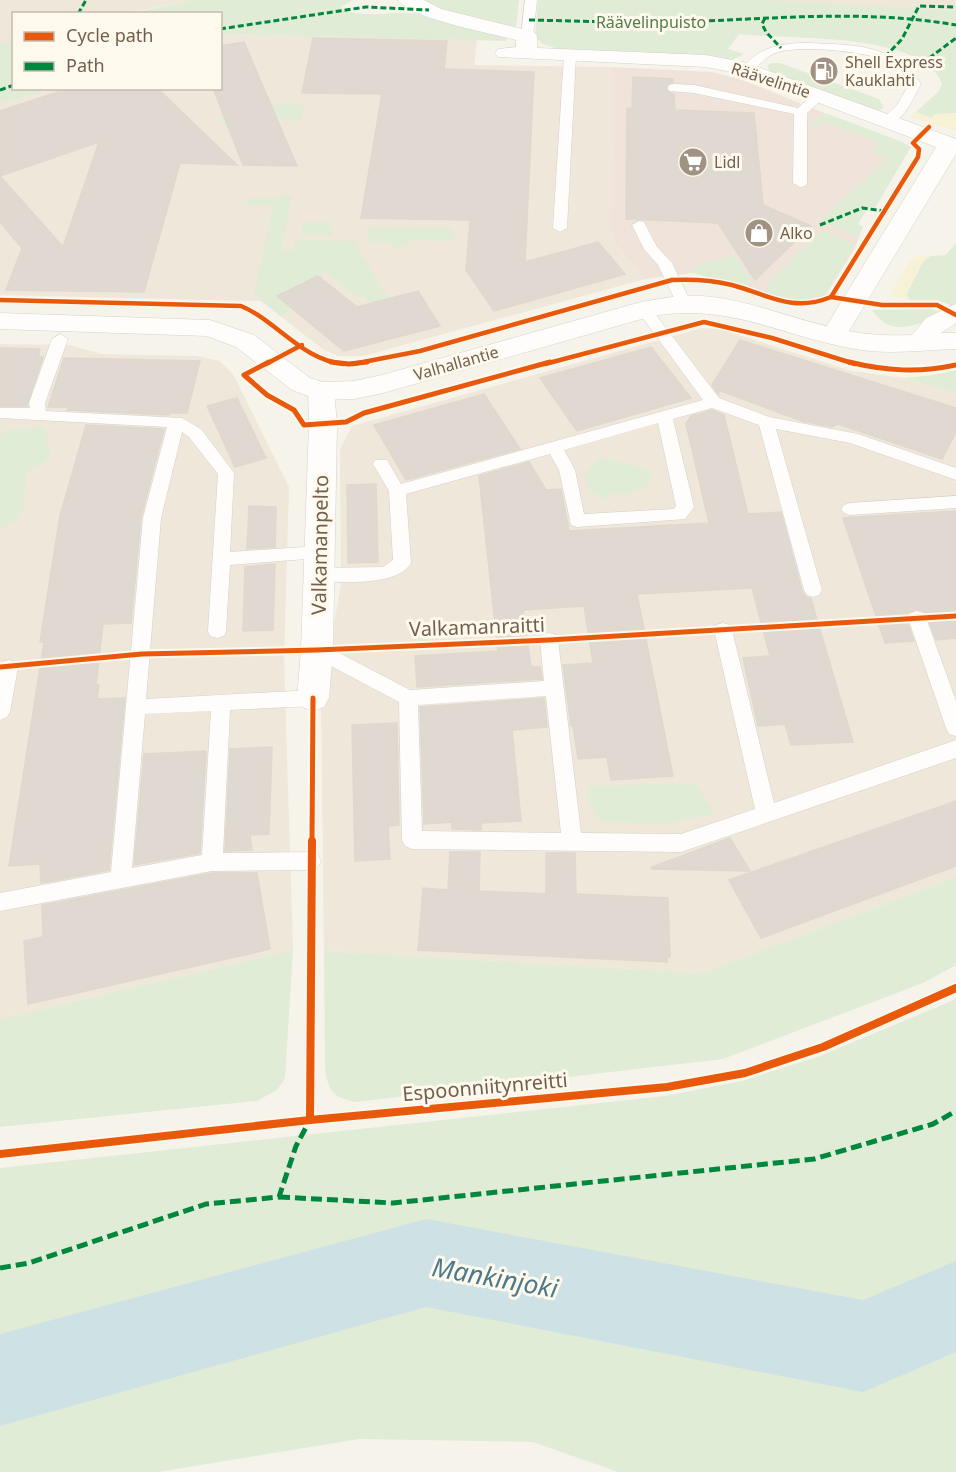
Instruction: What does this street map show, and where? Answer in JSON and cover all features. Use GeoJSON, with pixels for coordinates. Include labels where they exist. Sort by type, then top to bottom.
{"type":"FeatureCollection","features":[{"type":"Feature","properties":{"kind":"street","name":"Räävelintie"},"geometry":{"type":"LineString","coordinates":[[408,0],[519,48],[570,56],[706,61],[747,69],[952,146]]}},
{"type":"Feature","properties":{"kind":"street"},"geometry":{"type":"LineString","coordinates":[[834,336],[952,146]]}},
{"type":"Feature","properties":{"kind":"street","name":"Valhallantie"},"geometry":{"type":"LineString","coordinates":[[0,321],[210,328],[245,341],[301,384],[321,391],[354,390],[383,384],[645,310],[683,303],[707,304],[856,341],[887,343],[956,341]]}},
{"type":"Feature","properties":{"kind":"street"},"geometry":{"type":"LineString","coordinates":[[921,341],[935,324],[956,312]]}},
{"type":"Feature","properties":{"kind":"street","name":"Valkamanpelto"},"geometry":{"type":"LineString","coordinates":[[313,698],[317,650],[323,424],[321,391]]}},
{"type":"Feature","properties":{"kind":"lane"},"geometry":{"type":"LineString","coordinates":[[519,48],[531,0]]}},
{"type":"Feature","properties":{"kind":"lane"},"geometry":{"type":"LineString","coordinates":[[747,69],[770,50],[784,47],[837,48],[885,57],[905,70],[915,84],[902,107],[886,122]]}},
{"type":"Feature","properties":{"kind":"lane"},"geometry":{"type":"LineString","coordinates":[[560,228],[570,56]]}},
{"type":"Feature","properties":{"kind":"lane"},"geometry":{"type":"LineString","coordinates":[[674,88],[694,89],[801,112]]}},
{"type":"Feature","properties":{"kind":"lane"},"geometry":{"type":"LineString","coordinates":[[800,183],[801,112],[818,96]]}},
{"type":"Feature","properties":{"kind":"lane"},"geometry":{"type":"LineString","coordinates":[[639,225],[651,249],[664,263],[683,303]]}},
{"type":"Feature","properties":{"kind":"lane"},"geometry":{"type":"LineString","coordinates":[[645,310],[713,402],[766,422],[852,438],[956,474]]}},
{"type":"Feature","properties":{"kind":"lane"},"geometry":{"type":"LineString","coordinates":[[39,414],[37,403],[60,339]]}},
{"type":"Feature","properties":{"kind":"lane"},"geometry":{"type":"LineString","coordinates":[[397,492],[713,402]]}},
{"type":"Feature","properties":{"kind":"lane"},"geometry":{"type":"LineString","coordinates":[[0,413],[176,422],[195,433],[226,473],[217,631]]}},
{"type":"Feature","properties":{"kind":"lane"},"geometry":{"type":"LineString","coordinates":[[554,447],[567,470],[578,521],[679,514],[685,507],[664,416]]}},
{"type":"Feature","properties":{"kind":"lane"},"geometry":{"type":"LineString","coordinates":[[121,878],[152,518],[176,422]]}},
{"type":"Feature","properties":{"kind":"lane"},"geometry":{"type":"LineString","coordinates":[[766,422],[813,590]]}},
{"type":"Feature","properties":{"kind":"lane"},"geometry":{"type":"LineString","coordinates":[[221,559],[319,564],[386,573],[402,563],[397,492],[381,464]]}},
{"type":"Feature","properties":{"kind":"lane"},"geometry":{"type":"LineString","coordinates":[[850,509],[956,502]]}},
{"type":"Feature","properties":{"kind":"lane"},"geometry":{"type":"LineString","coordinates":[[916,618],[956,728]]}},
{"type":"Feature","properties":{"kind":"lane"},"geometry":{"type":"LineString","coordinates":[[723,630],[766,814]]}},
{"type":"Feature","properties":{"kind":"lane"},"geometry":{"type":"LineString","coordinates":[[549,640],[572,843]]}},
{"type":"Feature","properties":{"kind":"lane"},"geometry":{"type":"LineString","coordinates":[[317,650],[408,698],[554,688]]}},
{"type":"Feature","properties":{"kind":"lane"},"geometry":{"type":"LineString","coordinates":[[0,712],[9,667]]}},
{"type":"Feature","properties":{"kind":"lane"},"geometry":{"type":"LineString","coordinates":[[137,707],[313,698]]}},
{"type":"Feature","properties":{"kind":"lane"},"geometry":{"type":"LineString","coordinates":[[408,698],[412,840],[681,843],[956,748]]}},
{"type":"Feature","properties":{"kind":"lane"},"geometry":{"type":"LineString","coordinates":[[212,862],[221,703]]}},
{"type":"Feature","properties":{"kind":"lane"},"geometry":{"type":"LineString","coordinates":[[0,902],[212,862],[311,861]]}},
{"type":"Feature","properties":{"kind":"shaded area"},"geometry":{"type":"Polygon","coordinates":[[[0,0],[191,0],[133,12],[12,12],[12,40],[0,44],[0,0]]]}},
{"type":"Feature","properties":{"kind":"shaded area"},"geometry":{"type":"Polygon","coordinates":[[[741,0],[956,0],[956,11],[760,1],[741,0]]]}},
{"type":"Feature","properties":{"kind":"shaded area"},"geometry":{"type":"Polygon","coordinates":[[[222,36],[477,40],[474,65],[612,67],[611,230],[613,241],[645,279],[363,356],[339,356],[324,350],[261,301],[0,295],[0,104],[48,90],[222,90],[222,36]]]}},
{"type":"Feature","properties":{"kind":"shaded area"},"geometry":{"type":"Polygon","coordinates":[[[612,67],[712,72],[743,80],[891,140],[902,149],[875,208],[868,207],[858,224],[863,227],[854,250],[826,294],[820,298],[804,301],[766,293],[733,280],[699,272],[645,279],[613,241],[611,230],[612,67]]]}},
{"type":"Feature","properties":{"kind":"shaded area"},"geometry":{"type":"Polygon","coordinates":[[[702,328],[720,329],[851,371],[905,378],[956,394],[956,877],[703,973],[324,951],[321,693],[341,585],[340,449],[352,426],[702,328]]]}},
{"type":"Feature","properties":{"kind":"shaded area"},"geometry":{"type":"Polygon","coordinates":[[[0,344],[69,345],[102,354],[196,356],[220,361],[233,374],[289,487],[284,659],[293,950],[0,1019],[0,344]]]}},
{"type":"Feature","properties":{"kind":"green space"},"geometry":{"type":"Polygon","coordinates":[[[191,0],[353,0],[341,7],[361,14],[430,15],[508,36],[506,41],[222,36],[222,12],[137,12],[191,0]]]}},
{"type":"Feature","properties":{"kind":"green space"},"geometry":{"type":"Polygon","coordinates":[[[422,0],[519,0],[516,27],[457,14],[422,0]]]}},
{"type":"Feature","properties":{"kind":"green space","name":"Räävelinpuisto"},"geometry":{"type":"Polygon","coordinates":[[[538,0],[760,0],[956,11],[956,113],[932,118],[916,112],[939,91],[942,83],[929,66],[908,54],[881,46],[819,38],[739,34],[728,49],[744,54],[734,59],[658,53],[561,50],[543,44],[535,37],[538,0]]]}},
{"type":"Feature","properties":{"kind":"green space"},"geometry":{"type":"Polygon","coordinates":[[[12,40],[12,90],[48,90],[0,104],[0,44],[12,40]]]}},
{"type":"Feature","properties":{"kind":"green space"},"geometry":{"type":"Polygon","coordinates":[[[771,63],[780,63],[879,99],[884,108],[868,109],[771,72],[767,66],[771,63]]]}},
{"type":"Feature","properties":{"kind":"green space"},"geometry":{"type":"Polygon","coordinates":[[[304,103],[301,119],[274,119],[232,127],[226,126],[220,120],[226,115],[246,108],[304,103]]]}},
{"type":"Feature","properties":{"kind":"green space"},"geometry":{"type":"Polygon","coordinates":[[[828,114],[911,147],[875,208],[868,207],[858,224],[863,227],[858,237],[819,221],[888,159],[871,152],[880,143],[825,122],[815,128],[810,126],[822,115],[828,114]]]}},
{"type":"Feature","properties":{"kind":"green space"},"geometry":{"type":"Polygon","coordinates":[[[280,195],[292,196],[281,251],[293,251],[296,240],[356,241],[359,252],[396,309],[386,314],[364,297],[358,297],[325,272],[277,296],[295,311],[280,316],[254,293],[273,206],[246,205],[247,199],[279,198],[280,195]]]}},
{"type":"Feature","properties":{"kind":"green space"},"geometry":{"type":"Polygon","coordinates":[[[304,222],[333,223],[331,236],[301,235],[304,222]]]}},
{"type":"Feature","properties":{"kind":"green space"},"geometry":{"type":"Polygon","coordinates":[[[369,227],[454,228],[452,241],[408,240],[410,244],[396,248],[386,242],[368,242],[369,227]]]}},
{"type":"Feature","properties":{"kind":"green space"},"geometry":{"type":"Polygon","coordinates":[[[822,230],[855,245],[826,294],[812,300],[804,300],[766,293],[769,282],[822,230]]]}},
{"type":"Feature","properties":{"kind":"green space"},"geometry":{"type":"Polygon","coordinates":[[[956,243],[956,303],[952,306],[938,300],[911,300],[906,295],[924,260],[931,256],[946,255],[956,243]]]}},
{"type":"Feature","properties":{"kind":"green space"},"geometry":{"type":"Polygon","coordinates":[[[735,256],[752,281],[743,286],[692,273],[691,270],[703,262],[735,256]]]}},
{"type":"Feature","properties":{"kind":"green space"},"geometry":{"type":"Polygon","coordinates":[[[932,309],[942,313],[924,322],[905,327],[887,324],[879,319],[872,310],[932,309]]]}},
{"type":"Feature","properties":{"kind":"green space"},"geometry":{"type":"Polygon","coordinates":[[[956,370],[956,394],[905,378],[933,375],[956,370]]]}},
{"type":"Feature","properties":{"kind":"green space"},"geometry":{"type":"Polygon","coordinates":[[[45,427],[51,455],[45,462],[26,474],[23,509],[19,518],[0,530],[0,435],[9,430],[45,427]]]}},
{"type":"Feature","properties":{"kind":"green space"},"geometry":{"type":"Polygon","coordinates":[[[609,459],[648,469],[653,475],[646,486],[641,489],[611,493],[605,500],[590,491],[584,474],[597,460],[609,459]]]}},
{"type":"Feature","properties":{"kind":"green space"},"geometry":{"type":"Polygon","coordinates":[[[695,783],[715,814],[664,824],[601,822],[589,804],[587,786],[695,783]]]}},
{"type":"Feature","properties":{"kind":"green space"},"geometry":{"type":"Polygon","coordinates":[[[956,877],[956,965],[923,983],[723,1059],[355,1102],[336,1095],[328,1083],[325,1069],[324,951],[703,973],[956,877]]]}},
{"type":"Feature","properties":{"kind":"green space"},"geometry":{"type":"Polygon","coordinates":[[[293,950],[285,1078],[277,1090],[257,1101],[0,1127],[0,1019],[293,950]]]}},
{"type":"Feature","properties":{"kind":"green space"},"geometry":{"type":"Polygon","coordinates":[[[956,999],[956,1472],[618,1472],[533,1442],[359,1439],[158,1472],[0,1472],[0,1168],[665,1096],[742,1081],[820,1056],[956,999]]]}},
{"type":"Feature","properties":{"kind":"sand"},"geometry":{"type":"Polygon","coordinates":[[[916,112],[931,118],[935,114],[956,113],[956,131],[910,117],[916,112]]]}},
{"type":"Feature","properties":{"kind":"sand"},"geometry":{"type":"Polygon","coordinates":[[[931,256],[919,267],[913,279],[906,295],[911,300],[893,297],[891,292],[913,257],[931,256]]]}},
{"type":"Feature","properties":{"kind":"building"},"geometry":{"type":"Polygon","coordinates":[[[313,38],[447,41],[444,69],[534,72],[525,262],[598,242],[625,274],[494,311],[466,270],[470,220],[361,218],[382,94],[302,93],[313,38]]]}},
{"type":"Feature","properties":{"kind":"building"},"geometry":{"type":"Polygon","coordinates":[[[244,42],[297,166],[243,165],[214,90],[222,90],[222,46],[244,42]]]}},
{"type":"Feature","properties":{"kind":"building","name":"Lidl"},"geometry":{"type":"Polygon","coordinates":[[[633,77],[673,79],[673,82],[667,84],[666,89],[669,93],[674,94],[675,110],[754,113],[763,205],[811,226],[755,280],[718,223],[626,219],[627,108],[632,109],[633,77]]]}},
{"type":"Feature","properties":{"kind":"building"},"geometry":{"type":"Polygon","coordinates":[[[64,90],[159,90],[237,165],[180,163],[144,292],[6,290],[22,248],[0,222],[0,111],[64,90]],[[99,142],[0,176],[63,247],[99,142]]]}},
{"type":"Feature","properties":{"kind":"building"},"geometry":{"type":"Polygon","coordinates":[[[318,276],[357,307],[418,291],[440,326],[344,351],[277,296],[318,276]]]}},
{"type":"Feature","properties":{"kind":"building"},"geometry":{"type":"Polygon","coordinates":[[[740,340],[956,408],[956,432],[942,459],[838,424],[832,427],[802,421],[718,390],[719,395],[712,385],[740,340]]]}},
{"type":"Feature","properties":{"kind":"building"},"geometry":{"type":"Polygon","coordinates":[[[651,347],[691,398],[577,431],[540,378],[651,347]]]}},
{"type":"Feature","properties":{"kind":"building"},"geometry":{"type":"Polygon","coordinates":[[[0,348],[40,349],[38,357],[43,357],[27,406],[0,406],[0,348]]]}},
{"type":"Feature","properties":{"kind":"building"},"geometry":{"type":"Polygon","coordinates":[[[64,358],[200,361],[187,413],[169,413],[169,415],[48,407],[64,358]]]}},
{"type":"Feature","properties":{"kind":"building"},"geometry":{"type":"Polygon","coordinates":[[[484,394],[520,449],[406,480],[374,425],[484,394]]]}},
{"type":"Feature","properties":{"kind":"building"},"geometry":{"type":"Polygon","coordinates":[[[237,398],[266,458],[235,467],[207,406],[237,398]]]}},
{"type":"Feature","properties":{"kind":"building"},"geometry":{"type":"Polygon","coordinates":[[[712,410],[724,415],[748,514],[781,512],[802,591],[811,599],[853,742],[791,745],[785,724],[758,726],[743,658],[770,656],[752,588],[637,594],[673,776],[611,780],[607,757],[578,759],[563,665],[593,663],[584,606],[523,610],[531,667],[540,667],[542,679],[417,687],[415,656],[498,651],[479,476],[529,462],[546,490],[561,489],[569,531],[709,523],[686,424],[691,416],[712,410]]]}},
{"type":"Feature","properties":{"kind":"building"},"geometry":{"type":"Polygon","coordinates":[[[86,425],[164,429],[141,517],[131,623],[103,624],[96,685],[99,685],[97,699],[125,698],[109,870],[41,883],[40,864],[9,866],[44,642],[40,642],[60,516],[86,425]]]}},
{"type":"Feature","properties":{"kind":"building"},"geometry":{"type":"Polygon","coordinates":[[[376,484],[378,562],[348,563],[347,485],[376,484]]]}},
{"type":"Feature","properties":{"kind":"building"},"geometry":{"type":"Polygon","coordinates":[[[249,506],[276,507],[275,547],[247,549],[249,506]]]}},
{"type":"Feature","properties":{"kind":"building"},"geometry":{"type":"Polygon","coordinates":[[[956,511],[956,638],[936,640],[925,612],[916,609],[909,612],[906,619],[914,641],[885,643],[843,518],[956,511]]]}},
{"type":"Feature","properties":{"kind":"building"},"geometry":{"type":"Polygon","coordinates":[[[275,564],[273,630],[243,631],[245,567],[275,564]]]}},
{"type":"Feature","properties":{"kind":"building"},"geometry":{"type":"Polygon","coordinates":[[[544,698],[547,727],[512,730],[521,821],[481,823],[481,830],[452,829],[452,822],[424,824],[420,707],[544,698]]]}},
{"type":"Feature","properties":{"kind":"building"},"geometry":{"type":"Polygon","coordinates":[[[397,723],[399,825],[388,826],[390,859],[355,861],[352,725],[397,723]]]}},
{"type":"Feature","properties":{"kind":"building"},"geometry":{"type":"Polygon","coordinates":[[[272,747],[269,834],[250,835],[252,850],[225,851],[230,749],[272,747]]]}},
{"type":"Feature","properties":{"kind":"building"},"geometry":{"type":"Polygon","coordinates":[[[206,751],[200,853],[134,865],[144,754],[206,751]]]}},
{"type":"Feature","properties":{"kind":"building"},"geometry":{"type":"Polygon","coordinates":[[[956,801],[956,866],[761,938],[729,880],[956,801]]]}},
{"type":"Feature","properties":{"kind":"building"},"geometry":{"type":"Polygon","coordinates":[[[730,838],[750,871],[652,869],[652,867],[730,838]]]}},
{"type":"Feature","properties":{"kind":"building"},"geometry":{"type":"Polygon","coordinates":[[[450,852],[480,852],[479,891],[546,894],[546,853],[575,853],[576,894],[668,898],[670,957],[667,957],[667,962],[418,950],[423,888],[448,890],[450,852]]]}},
{"type":"Feature","properties":{"kind":"building"},"geometry":{"type":"Polygon","coordinates":[[[212,873],[257,873],[270,949],[28,1004],[24,941],[43,937],[42,905],[212,873]]]}},
{"type":"Feature","properties":{"kind":"waterway","name":"Mankinjoki"},"geometry":{"type":"LineString","coordinates":[[0,1380],[426,1263],[863,1346],[956,1306]]}},
{"type":"Feature","properties":{"kind":"marked path"},"geometry":{"type":"LineString","coordinates":[[79,12],[86,0]]}},
{"type":"Feature","properties":{"kind":"marked path"},"geometry":{"type":"LineString","coordinates":[[885,57],[902,39],[919,6],[956,7]]}},
{"type":"Feature","properties":{"kind":"marked path"},"geometry":{"type":"LineString","coordinates":[[222,29],[366,7],[429,10]]}},
{"type":"Feature","properties":{"kind":"marked path"},"geometry":{"type":"LineString","coordinates":[[529,20],[678,22],[810,15],[914,18],[956,25]]}},
{"type":"Feature","properties":{"kind":"marked path"},"geometry":{"type":"LineString","coordinates":[[765,18],[762,24],[766,32],[781,48]]}},
{"type":"Feature","properties":{"kind":"marked path"},"geometry":{"type":"LineString","coordinates":[[905,70],[924,62],[956,38]]}},
{"type":"Feature","properties":{"kind":"marked path"},"geometry":{"type":"LineString","coordinates":[[0,90],[12,86]]}},
{"type":"Feature","properties":{"kind":"marked path"},"geometry":{"type":"LineString","coordinates":[[820,225],[862,208],[885,211]]}},
{"type":"Feature","properties":{"kind":"marked path"},"geometry":{"type":"LineString","coordinates":[[279,1197],[393,1203],[814,1159],[933,1124],[956,1111]]}},
{"type":"Feature","properties":{"kind":"marked path"},"geometry":{"type":"LineString","coordinates":[[0,1268],[29,1263],[206,1204],[279,1197],[296,1146],[310,1120]]}},
{"type":"Feature","properties":{"kind":"cycle path"},"geometry":{"type":"LineString","coordinates":[[0,300],[241,306],[254,311],[321,359],[333,363],[349,364],[370,362],[420,351],[550,312],[672,280],[690,279],[716,282],[786,303],[807,305],[831,297],[918,157],[919,149],[913,143],[929,127]]}},
{"type":"Feature","properties":{"kind":"cycle path"},"geometry":{"type":"LineString","coordinates":[[831,297],[882,305],[937,305],[956,315]]}},
{"type":"Feature","properties":{"kind":"cycle path"},"geometry":{"type":"LineString","coordinates":[[302,345],[244,375],[267,395],[294,410],[304,425],[346,422],[364,413],[698,322],[729,326],[877,369],[903,372],[930,371],[956,365]]}},
{"type":"Feature","properties":{"kind":"cycle path","name":"Valkamanraitti"},"geometry":{"type":"LineString","coordinates":[[0,667],[142,654],[317,650],[549,640],[956,616]]}},
{"type":"Feature","properties":{"kind":"cycle path"},"geometry":{"type":"LineString","coordinates":[[310,1120],[313,698]]}},
{"type":"Feature","properties":{"kind":"cycle path","name":"Espoonniitynreitti"},"geometry":{"type":"LineString","coordinates":[[0,1154],[310,1120],[667,1087],[745,1073],[823,1047],[956,988]]}},
{"type":"Feature","properties":{"kind":"place","name":"Shell Express Kauklahti"},"geometry":{"type":"Point","coordinates":[824,71]}},
{"type":"Feature","properties":{"kind":"place","name":"Lidl"},"geometry":{"type":"Point","coordinates":[693,162]}},
{"type":"Feature","properties":{"kind":"place","name":"Alko"},"geometry":{"type":"Point","coordinates":[759,233]}}]}
